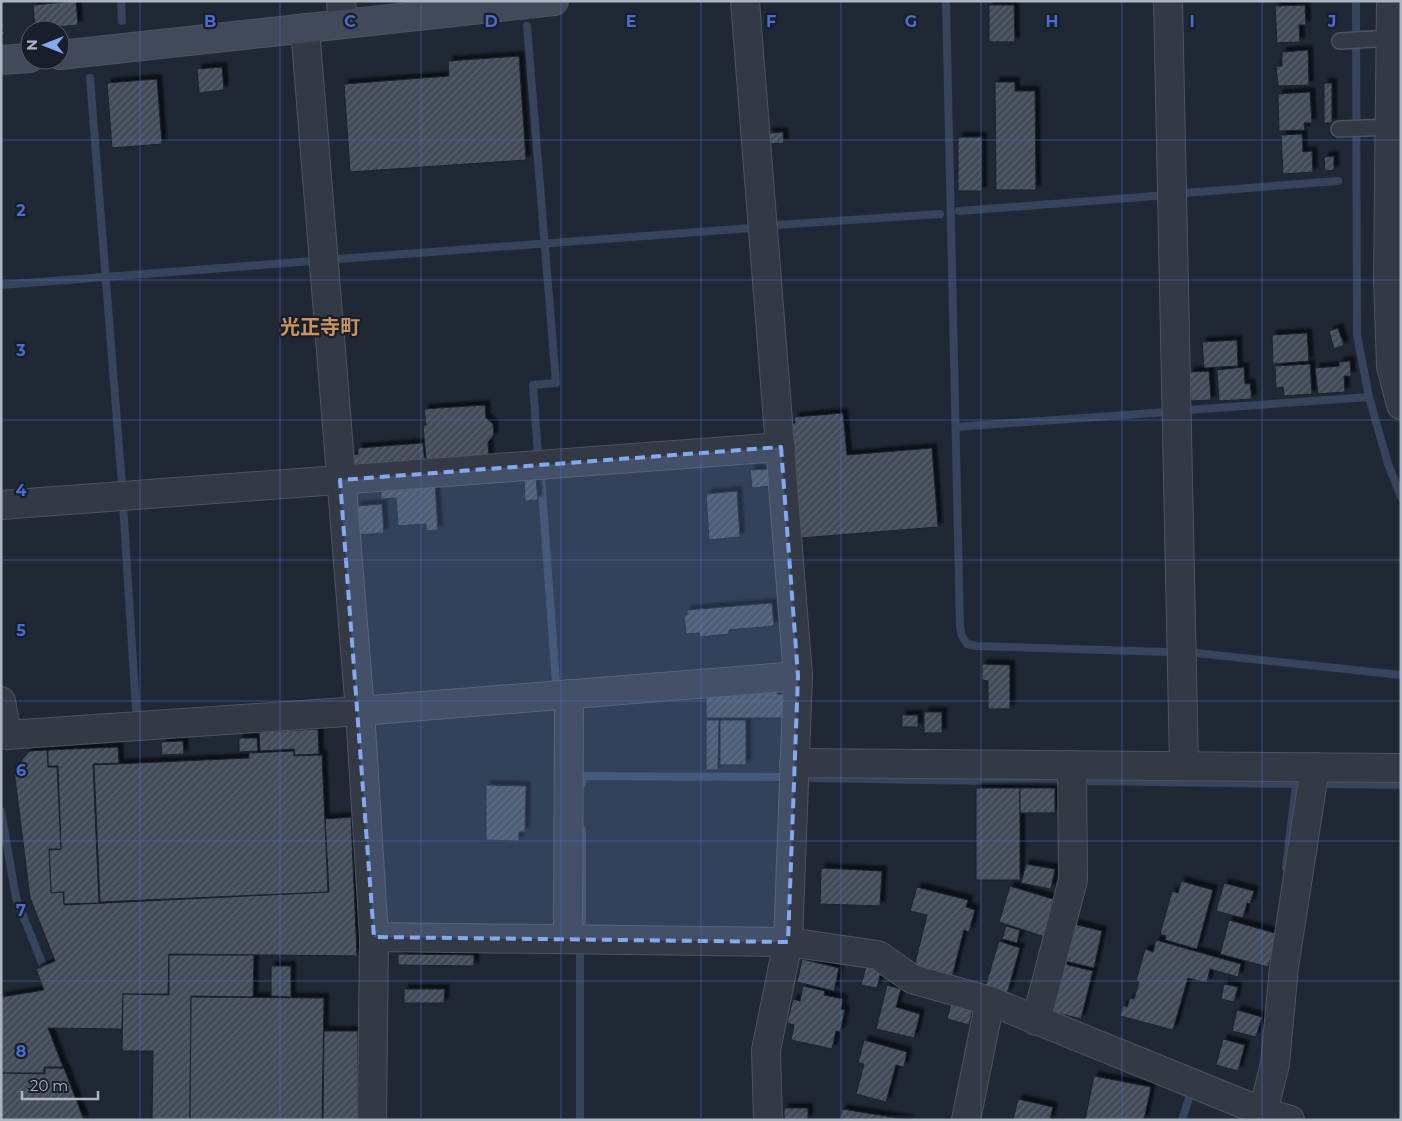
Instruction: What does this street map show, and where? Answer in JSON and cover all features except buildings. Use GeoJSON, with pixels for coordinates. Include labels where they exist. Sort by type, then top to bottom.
{"type":"FeatureCollection","features":[{"type":"Feature","properties":{"kind":"main road"},"geometry":{"type":"LineString","coordinates":[[70,54],[305,28],[342,12],[554,1]]}},
{"type":"Feature","properties":{"kind":"main road"},"geometry":{"type":"LineString","coordinates":[[1,60],[20,59]]}},
{"type":"Feature","properties":{"kind":"street"},"geometry":{"type":"LineString","coordinates":[[746,1],[798,676],[788,942],[766,1050],[768,1120]]}},
{"type":"Feature","properties":{"kind":"street"},"geometry":{"type":"LineString","coordinates":[[1168,1],[1184,766]]}},
{"type":"Feature","properties":{"kind":"street"},"geometry":{"type":"LineString","coordinates":[[1392,1],[1381,39],[1380,128],[1388,280],[1401,405]]}},
{"type":"Feature","properties":{"kind":"street"},"geometry":{"type":"LineString","coordinates":[[305,28],[360,711],[374,937],[372,1120]]}},
{"type":"Feature","properties":{"kind":"street"},"geometry":{"type":"LineString","coordinates":[[1,505],[781,447]]}},
{"type":"Feature","properties":{"kind":"street"},"geometry":{"type":"LineString","coordinates":[[1,701],[7,735],[360,711],[798,676]]}},
{"type":"Feature","properties":{"kind":"street"},"geometry":{"type":"LineString","coordinates":[[568,938],[569,694]]}},
{"type":"Feature","properties":{"kind":"street"},"geometry":{"type":"LineString","coordinates":[[794,763],[1401,768]]}},
{"type":"Feature","properties":{"kind":"street"},"geometry":{"type":"LineString","coordinates":[[1036,1021],[1073,880],[1072,765]]}},
{"type":"Feature","properties":{"kind":"street"},"geometry":{"type":"LineString","coordinates":[[1262,1116],[1275,1064],[1284,967],[1314,767]]}},
{"type":"Feature","properties":{"kind":"street"},"geometry":{"type":"LineString","coordinates":[[374,937],[788,942],[878,955],[912,979],[990,1001],[1262,1116],[1290,1120]]}},
{"type":"Feature","properties":{"kind":"street"},"geometry":{"type":"LineString","coordinates":[[966,1120],[990,1001]]}},
{"type":"Feature","properties":{"kind":"lane"},"geometry":{"type":"LineString","coordinates":[[1340,41],[1381,39]]}},
{"type":"Feature","properties":{"kind":"lane"},"geometry":{"type":"LineString","coordinates":[[1339,130],[1380,128]]}},
{"type":"Feature","properties":{"kind":"highlighted area"},"geometry":{"type":"Polygon","coordinates":[[[781,447],[798,676],[788,942],[374,937],[340,480],[781,447]]]}},
{"type":"Feature","properties":{"kind":"waterway"},"geometry":{"type":"LineString","coordinates":[[121,1],[122,21]]}},
{"type":"Feature","properties":{"kind":"waterway"},"geometry":{"type":"LineString","coordinates":[[946,1],[960,627],[962,636],[967,644],[976,646],[1168,652]]}},
{"type":"Feature","properties":{"kind":"waterway"},"geometry":{"type":"LineString","coordinates":[[1356,1],[1357,335],[1369,397],[1388,464],[1401,497]]}},
{"type":"Feature","properties":{"kind":"waterway"},"geometry":{"type":"LineString","coordinates":[[527,26],[556,383],[533,385],[538,455]]}},
{"type":"Feature","properties":{"kind":"waterway"},"geometry":{"type":"LineString","coordinates":[[90,78],[122,485]]}},
{"type":"Feature","properties":{"kind":"waterway"},"geometry":{"type":"LineString","coordinates":[[1184,193],[1338,181]]}},
{"type":"Feature","properties":{"kind":"waterway"},"geometry":{"type":"LineString","coordinates":[[959,211],[1156,196]]}},
{"type":"Feature","properties":{"kind":"waterway"},"geometry":{"type":"LineString","coordinates":[[776,225],[940,214]]}},
{"type":"Feature","properties":{"kind":"waterway"},"geometry":{"type":"LineString","coordinates":[[338,259],[751,228]]}},
{"type":"Feature","properties":{"kind":"waterway"},"geometry":{"type":"LineString","coordinates":[[1,285],[313,261]]}},
{"type":"Feature","properties":{"kind":"waterway"},"geometry":{"type":"LineString","coordinates":[[1188,410],[1369,397]]}},
{"type":"Feature","properties":{"kind":"waterway"},"geometry":{"type":"LineString","coordinates":[[956,427],[1167,412]]}},
{"type":"Feature","properties":{"kind":"waterway"},"geometry":{"type":"LineString","coordinates":[[541,477],[556,683]]}},
{"type":"Feature","properties":{"kind":"waterway"},"geometry":{"type":"LineString","coordinates":[[123,504],[136,709]]}},
{"type":"Feature","properties":{"kind":"waterway"},"geometry":{"type":"LineString","coordinates":[[1196,653],[1401,675]]}},
{"type":"Feature","properties":{"kind":"waterway"},"geometry":{"type":"LineString","coordinates":[[582,784],[582,776],[779,777]]}},
{"type":"Feature","properties":{"kind":"waterway"},"geometry":{"type":"LineString","coordinates":[[810,778],[1056,782]]}},
{"type":"Feature","properties":{"kind":"waterway"},"geometry":{"type":"LineString","coordinates":[[1089,781],[1296,784],[1286,868]]}},
{"type":"Feature","properties":{"kind":"waterway"},"geometry":{"type":"LineString","coordinates":[[1327,784],[1401,785]]}},
{"type":"Feature","properties":{"kind":"waterway"},"geometry":{"type":"LineString","coordinates":[[1,811],[16,898],[42,963]]}},
{"type":"Feature","properties":{"kind":"waterway"},"geometry":{"type":"LineString","coordinates":[[582,830],[582,921]]}},
{"type":"Feature","properties":{"kind":"waterway"},"geometry":{"type":"LineString","coordinates":[[580,954],[580,1120]]}},
{"type":"Feature","properties":{"kind":"waterway"},"geometry":{"type":"LineString","coordinates":[[1182,1120],[1189,1098]]}},
{"type":"Feature","properties":{"kind":"district","name":"光正寺町"},"geometry":{"type":"Point","coordinates":[320,327]}}]}
